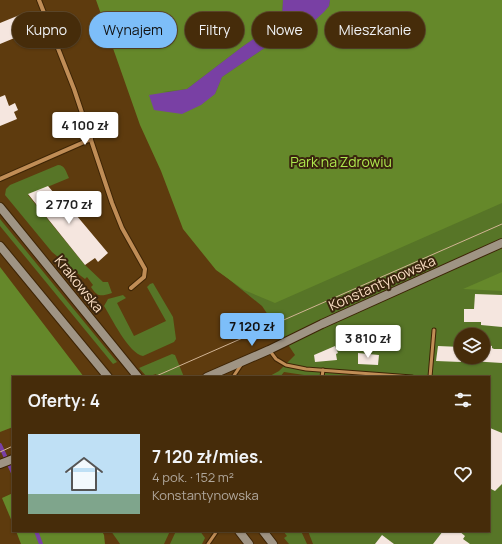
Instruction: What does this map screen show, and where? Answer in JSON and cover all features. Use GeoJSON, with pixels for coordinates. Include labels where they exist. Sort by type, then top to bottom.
{"type":"FeatureCollection","features":[{"type":"Feature","properties":{"kind":"main road","name":"Krakowska"},"geometry":{"type":"LineString","coordinates":[[0,207],[137,376]]}},
{"type":"Feature","properties":{"kind":"main road","name":"Konstantynowska"},"geometry":{"type":"LineString","coordinates":[[209,376],[502,243]]}},
{"type":"Feature","properties":{"kind":"main road"},"geometry":{"type":"LineString","coordinates":[[0,246],[107,376]]}},
{"type":"Feature","properties":{"kind":"main road"},"geometry":{"type":"LineString","coordinates":[[0,464],[12,459]]}},
{"type":"Feature","properties":{"kind":"main road"},"geometry":{"type":"LineString","coordinates":[[240,532],[249,544]]}},
{"type":"Feature","properties":{"kind":"main road"},"geometry":{"type":"LineString","coordinates":[[264,532],[273,544]]}},
{"type":"Feature","properties":{"kind":"street"},"geometry":{"type":"LineString","coordinates":[[39,0],[74,89],[112,203],[122,228],[145,269],[144,277],[131,288]]}},
{"type":"Feature","properties":{"kind":"street"},"geometry":{"type":"LineString","coordinates":[[0,179],[91,139]]}},
{"type":"Feature","properties":{"kind":"lane"},"geometry":{"type":"LineString","coordinates":[[430,376],[434,330]]}},
{"type":"Feature","properties":{"kind":"lane"},"geometry":{"type":"LineString","coordinates":[[269,350],[276,359],[286,365],[323,370],[399,376]]}},
{"type":"Feature","properties":{"kind":"lane"},"geometry":{"type":"LineString","coordinates":[[234,376],[242,362]]}},
{"type":"Feature","properties":{"kind":"lane"},"geometry":{"type":"LineString","coordinates":[[322,376],[323,370]]}},
{"type":"Feature","properties":{"kind":"lane"},"geometry":{"type":"LineString","coordinates":[[208,544],[216,532]]}},
{"type":"Feature","properties":{"kind":"green space","name":"Park na Zdrowiu"},"geometry":{"type":"Polygon","coordinates":[[[96,0],[283,0],[282,12],[252,12],[252,40],[244,46],[244,12],[185,12],[185,48],[241,48],[187,89],[162,92],[215,94],[222,77],[265,48],[317,48],[317,18],[329,6],[330,0],[502,0],[502,203],[275,303],[244,290],[216,270],[183,229],[161,171],[140,125],[113,48],[177,48],[177,12],[100,12],[96,0]]]}},
{"type":"Feature","properties":{"kind":"green space","name":"Park na Zdrowiu"},"geometry":{"type":"Polygon","coordinates":[[[102,0],[502,0],[502,544],[313,544],[308,532],[490,532],[490,376],[304,376],[284,372],[281,376],[270,376],[279,371],[295,355],[262,306],[215,268],[122,48],[177,48],[177,12],[107,12],[102,0]]]}},
{"type":"Feature","properties":{"kind":"green space"},"geometry":{"type":"Polygon","coordinates":[[[58,165],[64,168],[69,178],[28,195],[85,265],[103,282],[108,282],[112,293],[98,295],[91,287],[93,285],[87,277],[85,279],[52,252],[5,195],[6,189],[10,185],[58,165]]]}},
{"type":"Feature","properties":{"kind":"green space"},"geometry":{"type":"Polygon","coordinates":[[[0,219],[117,362],[113,364],[0,226],[0,219]]]}},
{"type":"Feature","properties":{"kind":"green space"},"geometry":{"type":"Polygon","coordinates":[[[0,267],[83,376],[12,376],[12,427],[0,432],[0,267]]]}},
{"type":"Feature","properties":{"kind":"green space"},"geometry":{"type":"Polygon","coordinates":[[[502,272],[502,291],[463,289],[502,272]]]}},
{"type":"Feature","properties":{"kind":"green space"},"geometry":{"type":"Polygon","coordinates":[[[153,283],[173,317],[176,339],[174,342],[143,356],[138,354],[126,342],[104,306],[108,299],[123,295],[126,298],[117,303],[134,336],[166,321],[147,287],[153,283]]]}},
{"type":"Feature","properties":{"kind":"green space"},"geometry":{"type":"Polygon","coordinates":[[[172,354],[175,355],[184,376],[157,376],[156,374],[146,376],[139,368],[172,354]]]}},
{"type":"Feature","properties":{"kind":"green space"},"geometry":{"type":"Polygon","coordinates":[[[12,493],[12,522],[2,498],[12,493]]]}},
{"type":"Feature","properties":{"kind":"green space"},"geometry":{"type":"Polygon","coordinates":[[[16,532],[102,532],[105,544],[21,544],[16,532]]]}},
{"type":"Feature","properties":{"kind":"green space"},"geometry":{"type":"Polygon","coordinates":[[[112,532],[170,532],[164,544],[120,544],[112,532]]]}},
{"type":"Feature","properties":{"kind":"green space"},"geometry":{"type":"Polygon","coordinates":[[[176,532],[201,532],[205,538],[202,544],[170,544],[176,532]]]}},
{"type":"Feature","properties":{"kind":"green space"},"geometry":{"type":"Polygon","coordinates":[[[284,532],[301,532],[307,544],[289,544],[284,538],[287,536],[284,532]]]}},
{"type":"Feature","properties":{"kind":"shaded area"},"geometry":{"type":"Polygon","coordinates":[[[283,0],[330,0],[329,6],[317,18],[317,12],[282,12],[283,0]]]}},
{"type":"Feature","properties":{"kind":"shaded area"},"geometry":{"type":"Polygon","coordinates":[[[252,40],[252,48],[265,48],[222,77],[215,94],[201,105],[182,114],[154,110],[149,95],[187,89],[241,48],[244,48],[244,46],[252,40]]]}},
{"type":"Feature","properties":{"kind":"building"},"geometry":{"type":"Polygon","coordinates":[[[12,18],[12,39],[0,44],[0,23],[12,18]]]}},
{"type":"Feature","properties":{"kind":"building"},"geometry":{"type":"Polygon","coordinates":[[[5,95],[9,106],[15,103],[18,110],[14,112],[17,119],[0,126],[0,97],[5,95]]]}},
{"type":"Feature","properties":{"kind":"building"},"geometry":{"type":"Polygon","coordinates":[[[48,186],[54,193],[56,191],[108,253],[98,262],[95,258],[85,265],[28,194],[48,186]]]}},
{"type":"Feature","properties":{"kind":"building"},"geometry":{"type":"Polygon","coordinates":[[[475,294],[502,295],[502,327],[481,325],[481,322],[464,322],[464,309],[474,309],[475,294]]]}},
{"type":"Feature","properties":{"kind":"building"},"geometry":{"type":"Polygon","coordinates":[[[335,346],[338,353],[336,354],[337,360],[315,362],[314,355],[335,346]]]}},
{"type":"Feature","properties":{"kind":"building"},"geometry":{"type":"Polygon","coordinates":[[[438,346],[454,347],[454,362],[436,361],[438,346]]]}},
{"type":"Feature","properties":{"kind":"building"},"geometry":{"type":"Polygon","coordinates":[[[490,346],[494,349],[502,349],[502,363],[490,362],[490,346]]]}},
{"type":"Feature","properties":{"kind":"building"},"geometry":{"type":"Polygon","coordinates":[[[358,353],[379,355],[378,365],[358,364],[358,353]]]}},
{"type":"Feature","properties":{"kind":"building"},"geometry":{"type":"Polygon","coordinates":[[[490,428],[502,433],[502,484],[495,491],[490,488],[490,428]]]}},
{"type":"Feature","properties":{"kind":"building"},"geometry":{"type":"Polygon","coordinates":[[[442,532],[460,532],[465,536],[463,539],[470,544],[433,544],[442,532]]]}},
{"type":"Feature","properties":{"kind":"building"},"geometry":{"type":"Polygon","coordinates":[[[382,535],[394,544],[375,544],[382,535]]]}},
{"type":"Feature","properties":{"kind":"waterway"},"geometry":{"type":"LineString","coordinates":[[0,445],[12,471]]}},
{"type":"Feature","properties":{"kind":"waterway"},"geometry":{"type":"LineString","coordinates":[[36,532],[41,544]]}},
{"type":"Feature","properties":{"kind":"tram line"},"geometry":{"type":"LineString","coordinates":[[156,376],[502,224]]}},
{"type":"Feature","properties":{"kind":"tram line"},"geometry":{"type":"LineString","coordinates":[[0,452],[12,446]]}}]}
